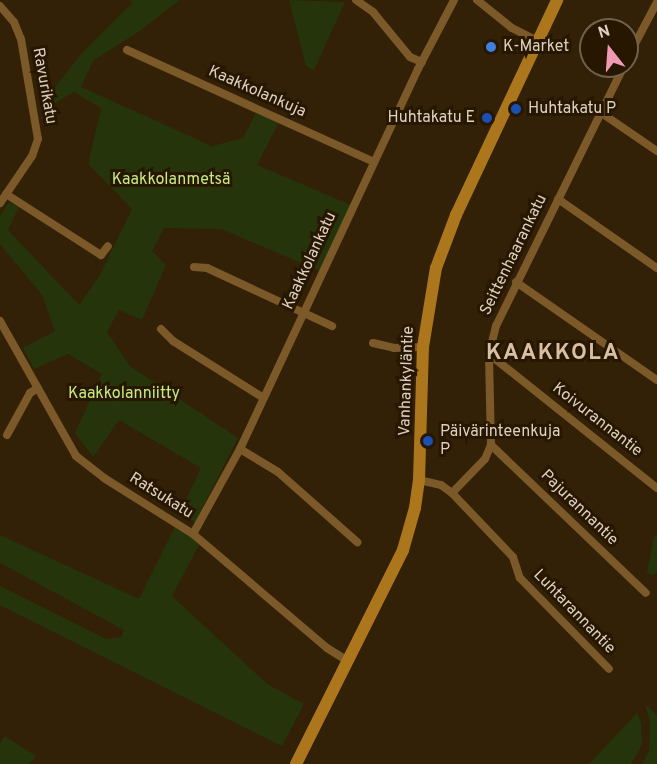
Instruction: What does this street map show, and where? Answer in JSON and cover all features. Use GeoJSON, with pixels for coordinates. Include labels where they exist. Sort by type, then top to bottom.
{"type":"FeatureCollection","features":[{"type":"Feature","properties":{"kind":"street"},"geometry":{"type":"LineString","coordinates":[[356,0],[373,12],[410,57],[422,62]]}},
{"type":"Feature","properties":{"kind":"street","name":"Kaakkolankatu"},"geometry":{"type":"LineString","coordinates":[[193,534],[240,449],[302,313],[454,0]]}},
{"type":"Feature","properties":{"kind":"street"},"geometry":{"type":"LineString","coordinates":[[477,0],[512,28],[538,41]]}},
{"type":"Feature","properties":{"kind":"street","name":"Vanhankyläntie"},"geometry":{"type":"LineString","coordinates":[[296,764],[403,550],[415,508],[419,480],[423,347],[436,268],[447,238],[557,0]]}},
{"type":"Feature","properties":{"kind":"street"},"geometry":{"type":"LineString","coordinates":[[639,36],[657,2]]}},
{"type":"Feature","properties":{"kind":"street","name":"Ravurikatu"},"geometry":{"type":"LineString","coordinates":[[0,6],[14,22],[21,39],[38,129],[38,139],[32,156],[0,202]]}},
{"type":"Feature","properties":{"kind":"street","name":"Kaakkolankuja"},"geometry":{"type":"LineString","coordinates":[[127,50],[374,162]]}},
{"type":"Feature","properties":{"kind":"street","name":"Seittenhaarankatu"},"geometry":{"type":"LineString","coordinates":[[491,445],[489,354],[496,326],[618,78]]}},
{"type":"Feature","properties":{"kind":"street"},"geometry":{"type":"LineString","coordinates":[[600,112],[657,151]]}},
{"type":"Feature","properties":{"kind":"street"},"geometry":{"type":"LineString","coordinates":[[6,194],[101,255],[108,246]]}},
{"type":"Feature","properties":{"kind":"street"},"geometry":{"type":"LineString","coordinates":[[558,199],[657,268]]}},
{"type":"Feature","properties":{"kind":"street"},"geometry":{"type":"LineString","coordinates":[[194,267],[207,268],[332,326]]}},
{"type":"Feature","properties":{"kind":"street"},"geometry":{"type":"LineString","coordinates":[[516,282],[657,380]]}},
{"type":"Feature","properties":{"kind":"street","name":"Ratsukatu"},"geometry":{"type":"LineString","coordinates":[[0,321],[76,456],[104,478],[193,534],[327,648],[348,661]]}},
{"type":"Feature","properties":{"kind":"street"},"geometry":{"type":"LineString","coordinates":[[161,329],[173,341],[262,397]]}},
{"type":"Feature","properties":{"kind":"street"},"geometry":{"type":"LineString","coordinates":[[373,343],[393,348],[423,347]]}},
{"type":"Feature","properties":{"kind":"street","name":"Koivurannantie"},"geometry":{"type":"LineString","coordinates":[[489,354],[657,488]]}},
{"type":"Feature","properties":{"kind":"street"},"geometry":{"type":"LineString","coordinates":[[7,435],[30,393],[38,388]]}},
{"type":"Feature","properties":{"kind":"street"},"geometry":{"type":"LineString","coordinates":[[452,493],[485,459],[491,445]]}},
{"type":"Feature","properties":{"kind":"street","name":"Pajurannantie"},"geometry":{"type":"LineString","coordinates":[[491,445],[646,593]]}},
{"type":"Feature","properties":{"kind":"street"},"geometry":{"type":"LineString","coordinates":[[240,449],[278,472],[357,542]]}},
{"type":"Feature","properties":{"kind":"street","name":"Luhtarannantie"},"geometry":{"type":"LineString","coordinates":[[419,480],[441,485],[452,493],[513,557],[520,578],[609,669]]}},
{"type":"Feature","properties":{"kind":"green space"},"geometry":{"type":"Polygon","coordinates":[[[130,0],[180,0],[141,30],[93,61],[81,87],[212,146],[243,138],[257,111],[279,122],[257,165],[351,205],[320,271],[221,229],[164,228],[152,251],[166,265],[142,320],[119,310],[107,332],[130,366],[238,438],[195,522],[180,513],[201,468],[119,420],[93,457],[75,433],[102,374],[68,354],[34,369],[23,348],[55,331],[42,295],[0,244],[0,216],[9,202],[19,207],[8,230],[79,305],[100,275],[132,209],[88,164],[101,108],[74,92],[45,109],[44,101],[82,53],[132,3],[130,0]]]}},
{"type":"Feature","properties":{"kind":"green space"},"geometry":{"type":"Polygon","coordinates":[[[289,0],[345,2],[314,70],[306,66],[289,0]]]}},
{"type":"Feature","properties":{"kind":"green space"},"geometry":{"type":"Polygon","coordinates":[[[176,525],[200,543],[172,596],[267,684],[304,704],[282,746],[0,605],[0,586],[106,639],[121,637],[124,630],[0,563],[0,535],[139,599],[176,525]]]}},
{"type":"Feature","properties":{"kind":"green space"},"geometry":{"type":"Polygon","coordinates":[[[657,534],[657,571],[653,575],[647,573],[654,537],[657,534]]]}},
{"type":"Feature","properties":{"kind":"green space"},"geometry":{"type":"Polygon","coordinates":[[[645,704],[657,715],[657,764],[642,764],[649,752],[650,721],[645,704]]]}},
{"type":"Feature","properties":{"kind":"green space"},"geometry":{"type":"Polygon","coordinates":[[[637,713],[641,723],[642,745],[631,764],[589,764],[637,713]]]}},
{"type":"Feature","properties":{"kind":"green space"},"geometry":{"type":"Polygon","coordinates":[[[5,736],[36,756],[29,764],[0,764],[0,743],[5,736]]]}},
{"type":"Feature","properties":{"kind":"place","name":"K-Market"},"geometry":{"type":"Point","coordinates":[491,47]}},
{"type":"Feature","properties":{"kind":"place","name":"Huhtakatu P"},"geometry":{"type":"Point","coordinates":[516,109]}},
{"type":"Feature","properties":{"kind":"place","name":"Huhtakatu E"},"geometry":{"type":"Point","coordinates":[487,118]}},
{"type":"Feature","properties":{"kind":"place","name":"Päivärinteenkuja P"},"geometry":{"type":"Point","coordinates":[428,441]}},
{"type":"Feature","properties":{"kind":"district","name":"KAAKKOLA"},"geometry":{"type":"Point","coordinates":[553,354]}},
{"type":"Feature","properties":{"kind":"park label","name":"Kaakkolanmetsä"},"geometry":{"type":"Point","coordinates":[171,180]}},
{"type":"Feature","properties":{"kind":"park label","name":"Kaakkolanniitty"},"geometry":{"type":"Point","coordinates":[124,394]}}]}
